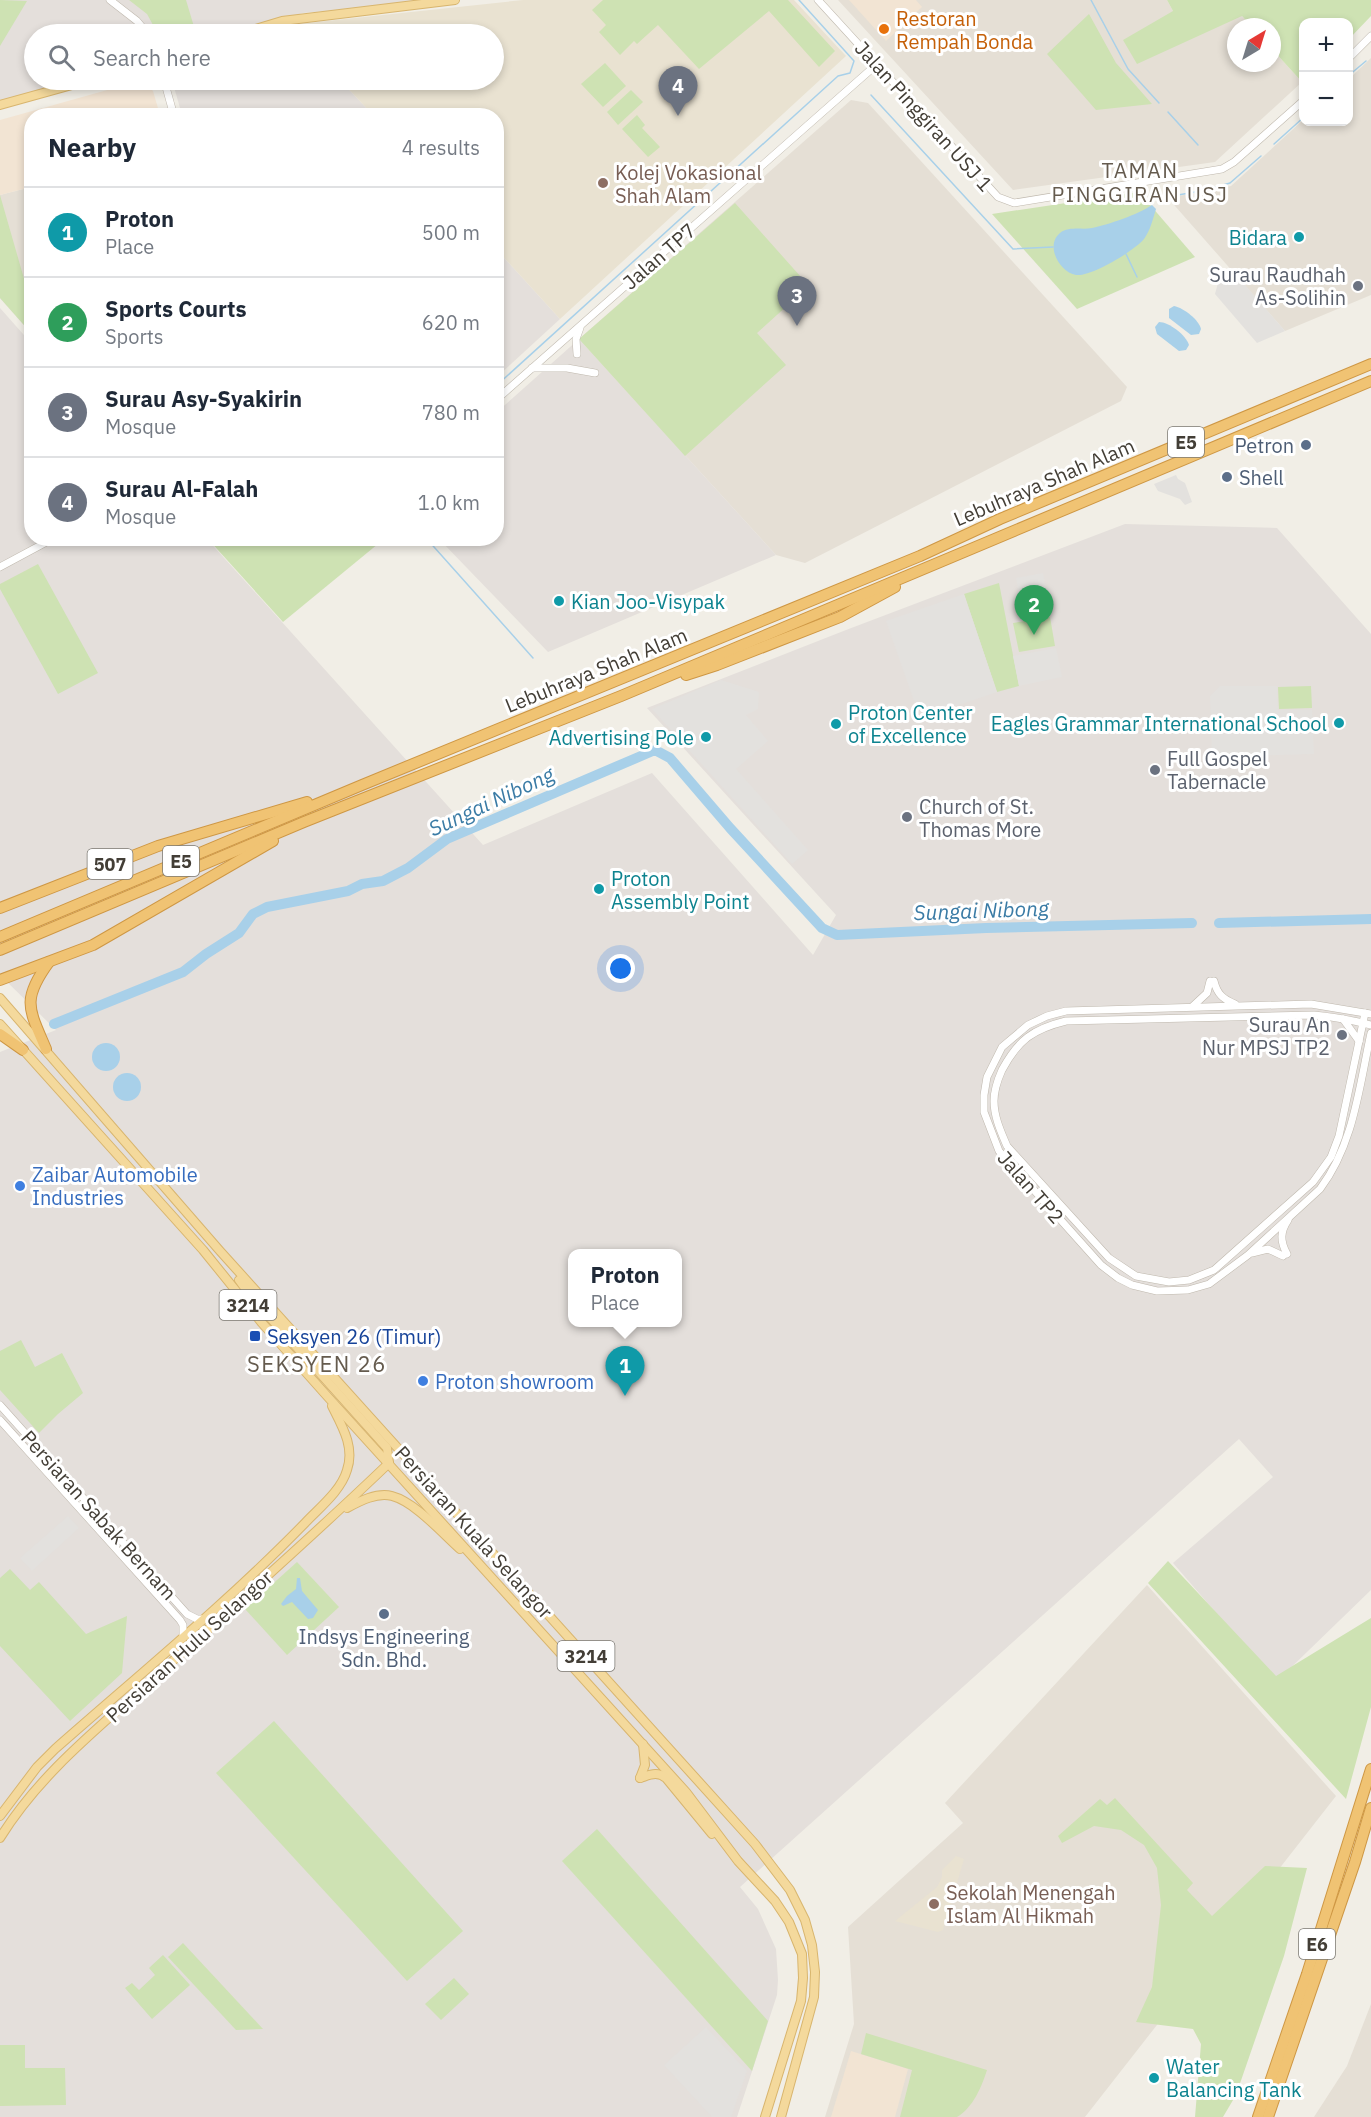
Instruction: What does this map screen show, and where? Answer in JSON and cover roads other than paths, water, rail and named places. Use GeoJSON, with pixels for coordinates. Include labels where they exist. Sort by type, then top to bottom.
{"type":"FeatureCollection","features":[{"type":"Feature","properties":{"kind":"highway","name":"Lebuhraya Shah Alam"},"geometry":{"type":"LineString","coordinates":[[0,938],[362,785],[920,556],[1000,519],[1371,364]]}},
{"type":"Feature","properties":{"kind":"highway","name":"Lebuhraya Shah Alam"},"geometry":{"type":"LineString","coordinates":[[0,950],[299,824],[621,696],[1371,381]]}},
{"type":"Feature","properties":{"kind":"highway","name":"507"},"geometry":{"type":"LineString","coordinates":[[0,908],[158,846],[362,785]]}},
{"type":"Feature","properties":{"kind":"highway"},"geometry":{"type":"LineString","coordinates":[[0,980],[93,945],[250,855],[299,824]]}},
{"type":"Feature","properties":{"kind":"highway"},"geometry":{"type":"LineString","coordinates":[[46,1049],[30,1007],[33,986],[49,962]]}},
{"type":"Feature","properties":{"kind":"highway"},"geometry":{"type":"LineString","coordinates":[[0,1034],[23,1050]]}},
{"type":"Feature","properties":{"kind":"highway","name":"E6"},"geometry":{"type":"LineString","coordinates":[[1258,2117],[1307,1974],[1371,1769]]}},
{"type":"Feature","properties":{"kind":"highway","name":"E6"},"geometry":{"type":"LineString","coordinates":[[1268,2117],[1355,1862],[1371,1808]]}},
{"type":"Feature","properties":{"kind":"main road"},"geometry":{"type":"LineString","coordinates":[[272,24],[299,18],[455,0]]}},
{"type":"Feature","properties":{"kind":"main road"},"geometry":{"type":"LineString","coordinates":[[0,105],[54,90]]}},
{"type":"Feature","properties":{"kind":"main road","name":"Persiaran Kuala Selangor"},"geometry":{"type":"LineString","coordinates":[[0,998],[220,1251],[716,1799],[755,1844],[790,1890],[805,1920],[812,1945],[815,1972],[814,1997],[781,2117]]}},
{"type":"Feature","properties":{"kind":"main road","name":"Persiaran Kuala Selangor"},"geometry":{"type":"LineString","coordinates":[[0,1024],[203,1250],[262,1323],[327,1396],[643,1743],[686,1792],[738,1860],[775,1901],[789,1922],[801,1954],[803,1978],[801,2001],[765,2117]]}},
{"type":"Feature","properties":{"kind":"main road"},"geometry":{"type":"LineString","coordinates":[[220,1251],[250,1295],[387,1448],[389,1463]]}},
{"type":"Feature","properties":{"kind":"main road","name":"Persiaran Hulu Selangor"},"geometry":{"type":"LineString","coordinates":[[0,1816],[37,1767],[55,1749],[285,1543],[335,1492],[347,1473],[350,1460],[349,1444],[327,1396]]}},
{"type":"Feature","properties":{"kind":"main road","name":"Persiaran Hulu Selangor"},"geometry":{"type":"LineString","coordinates":[[0,1838],[23,1803],[62,1760],[336,1514],[389,1463]]}},
{"type":"Feature","properties":{"kind":"main road"},"geometry":{"type":"LineString","coordinates":[[336,1514],[357,1502],[375,1496],[391,1496],[408,1503],[490,1574]]}},
{"type":"Feature","properties":{"kind":"main road"},"geometry":{"type":"LineString","coordinates":[[643,1743],[645,1765],[640,1778],[655,1773],[666,1778],[704,1825],[738,1860]]}},
{"type":"Feature","properties":{"kind":"street"},"geometry":{"type":"LineString","coordinates":[[110,0],[140,24]]}},
{"type":"Feature","properties":{"kind":"street","name":"Jalan Pinggiran USJ 1"},"geometry":{"type":"LineString","coordinates":[[818,0],[998,197],[1014,203],[1222,169],[1234,162],[1299,104]]}},
{"type":"Feature","properties":{"kind":"street"},"geometry":{"type":"LineString","coordinates":[[1353,53],[1371,36]]}},
{"type":"Feature","properties":{"kind":"street","name":"Jalan TP7"},"geometry":{"type":"LineString","coordinates":[[504,393],[876,65]]}},
{"type":"Feature","properties":{"kind":"street"},"geometry":{"type":"LineString","coordinates":[[167,90],[172,108]]}},
{"type":"Feature","properties":{"kind":"street"},"geometry":{"type":"LineString","coordinates":[[577,354],[576,339],[581,326]]}},
{"type":"Feature","properties":{"kind":"street"},"geometry":{"type":"LineString","coordinates":[[532,368],[567,368],[595,373]]}},
{"type":"Feature","properties":{"kind":"street"},"geometry":{"type":"LineString","coordinates":[[0,567],[39,546]]}},
{"type":"Feature","properties":{"kind":"street"},"geometry":{"type":"LineString","coordinates":[[1190,1007],[1198,1003],[1207,993],[1212,981],[1223,999],[1240,1006]]}},
{"type":"Feature","properties":{"kind":"street","name":"Jalan TP2"},"geometry":{"type":"LineString","coordinates":[[1371,1025],[1362,1023],[1342,1019],[1314,1015],[1066,1021],[1047,1026],[1020,1043],[1012,1051],[998,1080],[994,1101],[997,1124],[1007,1146],[1109,1258],[1136,1276],[1169,1282],[1189,1280],[1214,1270],[1313,1182],[1324,1168],[1339,1136],[1362,1023],[1368,1013],[1311,1004],[1066,1011],[1047,1016],[1028,1026],[1002,1047],[987,1077],[984,1112],[999,1151],[1101,1265],[1125,1281],[1145,1289],[1175,1292],[1188,1290],[1209,1284],[1248,1255],[1320,1189],[1345,1146],[1370,1046],[1371,1033]]}},
{"type":"Feature","properties":{"kind":"street"},"geometry":{"type":"LineString","coordinates":[[1342,1019],[1359,1041]]}},
{"type":"Feature","properties":{"kind":"street"},"geometry":{"type":"LineString","coordinates":[[1248,1255],[1260,1250],[1268,1250],[1285,1255],[1281,1234],[1293,1213]]}},
{"type":"Feature","properties":{"kind":"street","name":"Persiaran Sabak Bernam"},"geometry":{"type":"LineString","coordinates":[[0,1405],[187,1614],[202,1619]]}},
{"type":"Feature","properties":{"kind":"street","name":"Persiaran Sabak Bernam"},"geometry":{"type":"LineString","coordinates":[[0,1420],[180,1620],[183,1625],[183,1636]]}},
{"type":"Feature","properties":{"kind":"water"},"geometry":{"type":"Polygon","coordinates":[[[1152,205],[1156,209],[1146,236],[1122,256],[1083,275],[1070,273],[1060,264],[1054,251],[1054,244],[1060,233],[1107,224],[1131,216],[1152,205]]]}},
{"type":"Feature","properties":{"kind":"water"},"geometry":{"type":"Polygon","coordinates":[[[1174,306],[1194,318],[1201,329],[1199,334],[1191,335],[1169,318],[1169,309],[1174,306]]]}},
{"type":"Feature","properties":{"kind":"water"},"geometry":{"type":"Polygon","coordinates":[[[1159,322],[1181,333],[1189,345],[1186,350],[1179,351],[1157,334],[1155,327],[1159,322]]]}},
{"type":"Feature","properties":{"kind":"water"},"geometry":{"type":"Polygon","coordinates":[[[106,1043],[116,1047],[120,1057],[116,1067],[106,1071],[96,1067],[92,1057],[96,1047],[106,1043]]]}},
{"type":"Feature","properties":{"kind":"water"},"geometry":{"type":"Polygon","coordinates":[[[127,1073],[137,1077],[141,1087],[137,1097],[127,1101],[117,1097],[113,1087],[117,1077],[127,1073]]]}},
{"type":"Feature","properties":{"kind":"water"},"geometry":{"type":"Polygon","coordinates":[[[297,1578],[300,1578],[302,1591],[318,1610],[313,1618],[308,1619],[292,1602],[283,1606],[281,1604],[296,1589],[297,1578]]]}},
{"type":"Feature","properties":{"kind":"waterway"},"geometry":{"type":"LineString","coordinates":[[504,379],[838,76],[850,73],[854,61],[799,0]]}},
{"type":"Feature","properties":{"kind":"waterway"},"geometry":{"type":"LineString","coordinates":[[1091,0],[1128,69],[1159,103]]}},
{"type":"Feature","properties":{"kind":"waterway"},"geometry":{"type":"LineString","coordinates":[[1353,72],[1366,61]]}},
{"type":"Feature","properties":{"kind":"waterway"},"geometry":{"type":"LineString","coordinates":[[871,95],[1013,249],[1053,247]]}},
{"type":"Feature","properties":{"kind":"waterway"},"geometry":{"type":"LineString","coordinates":[[1168,112],[1198,145]]}},
{"type":"Feature","properties":{"kind":"waterway"},"geometry":{"type":"LineString","coordinates":[[1274,144],[1299,122]]}},
{"type":"Feature","properties":{"kind":"waterway"},"geometry":{"type":"LineString","coordinates":[[1167,197],[1230,183],[1261,156]]}},
{"type":"Feature","properties":{"kind":"waterway"},"geometry":{"type":"LineString","coordinates":[[1126,254],[1137,277]]}},
{"type":"Feature","properties":{"kind":"waterway"},"geometry":{"type":"LineString","coordinates":[[433,546],[533,658]]}},
{"type":"Feature","properties":{"kind":"waterway","name":"Sungai Nibong"},"geometry":{"type":"LineString","coordinates":[[54,1024],[183,972],[239,933],[253,914],[267,907],[348,891],[362,884],[383,881],[408,868],[447,839],[655,750],[670,758],[730,828],[822,928],[837,935],[986,928],[1192,923]]}},
{"type":"Feature","properties":{"kind":"waterway"},"geometry":{"type":"LineString","coordinates":[[1219,923],[1371,919]]}},
{"type":"Feature","properties":{"kind":"place","name":"Restoran Rempah Bonda"},"geometry":{"type":"Point","coordinates":[884,29]}},
{"type":"Feature","properties":{"kind":"place","name":"Surau Al-Falah"},"geometry":{"type":"Point","coordinates":[678,116]}},
{"type":"Feature","properties":{"kind":"place","name":"Kolej Vokasional Shah Alam"},"geometry":{"type":"Point","coordinates":[603,183]}},
{"type":"Feature","properties":{"kind":"place","name":"Bidara"},"geometry":{"type":"Point","coordinates":[1299,237]}},
{"type":"Feature","properties":{"kind":"place","name":"Surau Raudhah As-Solihin"},"geometry":{"type":"Point","coordinates":[1358,286]}},
{"type":"Feature","properties":{"kind":"place","name":"Surau Asy-Syakirin"},"geometry":{"type":"Point","coordinates":[797,326]}},
{"type":"Feature","properties":{"kind":"place","name":"Petron"},"geometry":{"type":"Point","coordinates":[1306,445]}},
{"type":"Feature","properties":{"kind":"place","name":"Shell"},"geometry":{"type":"Point","coordinates":[1227,477]}},
{"type":"Feature","properties":{"kind":"place","name":"Kian Joo-Visypak"},"geometry":{"type":"Point","coordinates":[559,601]}},
{"type":"Feature","properties":{"kind":"place","name":"Sports Courts"},"geometry":{"type":"Point","coordinates":[1034,635]}},
{"type":"Feature","properties":{"kind":"place","name":"Eagles Grammar International School"},"geometry":{"type":"Point","coordinates":[1339,723]}},
{"type":"Feature","properties":{"kind":"place","name":"Proton Center of Excellence"},"geometry":{"type":"Point","coordinates":[836,724]}},
{"type":"Feature","properties":{"kind":"place","name":"Advertising Pole"},"geometry":{"type":"Point","coordinates":[706,737]}},
{"type":"Feature","properties":{"kind":"place","name":"Full Gospel Tabernacle"},"geometry":{"type":"Point","coordinates":[1155,770]}},
{"type":"Feature","properties":{"kind":"place","name":"Church of St. Thomas More"},"geometry":{"type":"Point","coordinates":[907,817]}},
{"type":"Feature","properties":{"kind":"place","name":"Proton Assembly Point"},"geometry":{"type":"Point","coordinates":[599,889]}},
{"type":"Feature","properties":{"kind":"place","name":"Surau An Nur MPSJ TP2"},"geometry":{"type":"Point","coordinates":[1342,1035]}},
{"type":"Feature","properties":{"kind":"place","name":"Zaibar Automobile Industries"},"geometry":{"type":"Point","coordinates":[20,1186]}},
{"type":"Feature","properties":{"kind":"place","name":"Seksyen 26 (Timur)"},"geometry":{"type":"Point","coordinates":[255,1336]}},
{"type":"Feature","properties":{"kind":"place","name":"Proton showroom"},"geometry":{"type":"Point","coordinates":[423,1381]}},
{"type":"Feature","properties":{"kind":"place","name":"Proton"},"geometry":{"type":"Point","coordinates":[625,1396]}},
{"type":"Feature","properties":{"kind":"place","name":"Indsys Engineering Sdn. Bhd."},"geometry":{"type":"Point","coordinates":[384,1614]}},
{"type":"Feature","properties":{"kind":"place","name":"Sekolah Menengah Islam Al Hikmah"},"geometry":{"type":"Point","coordinates":[934,1904]}},
{"type":"Feature","properties":{"kind":"place","name":"Water Balancing Tank"},"geometry":{"type":"Point","coordinates":[1154,2078]}},
{"type":"Feature","properties":{"kind":"district","name":"TAMAN PINGGIRAN USJ"},"geometry":{"type":"Point","coordinates":[1140,182]}},
{"type":"Feature","properties":{"kind":"district","name":"SEKSYEN 26"},"geometry":{"type":"Point","coordinates":[317,1363]}}]}
